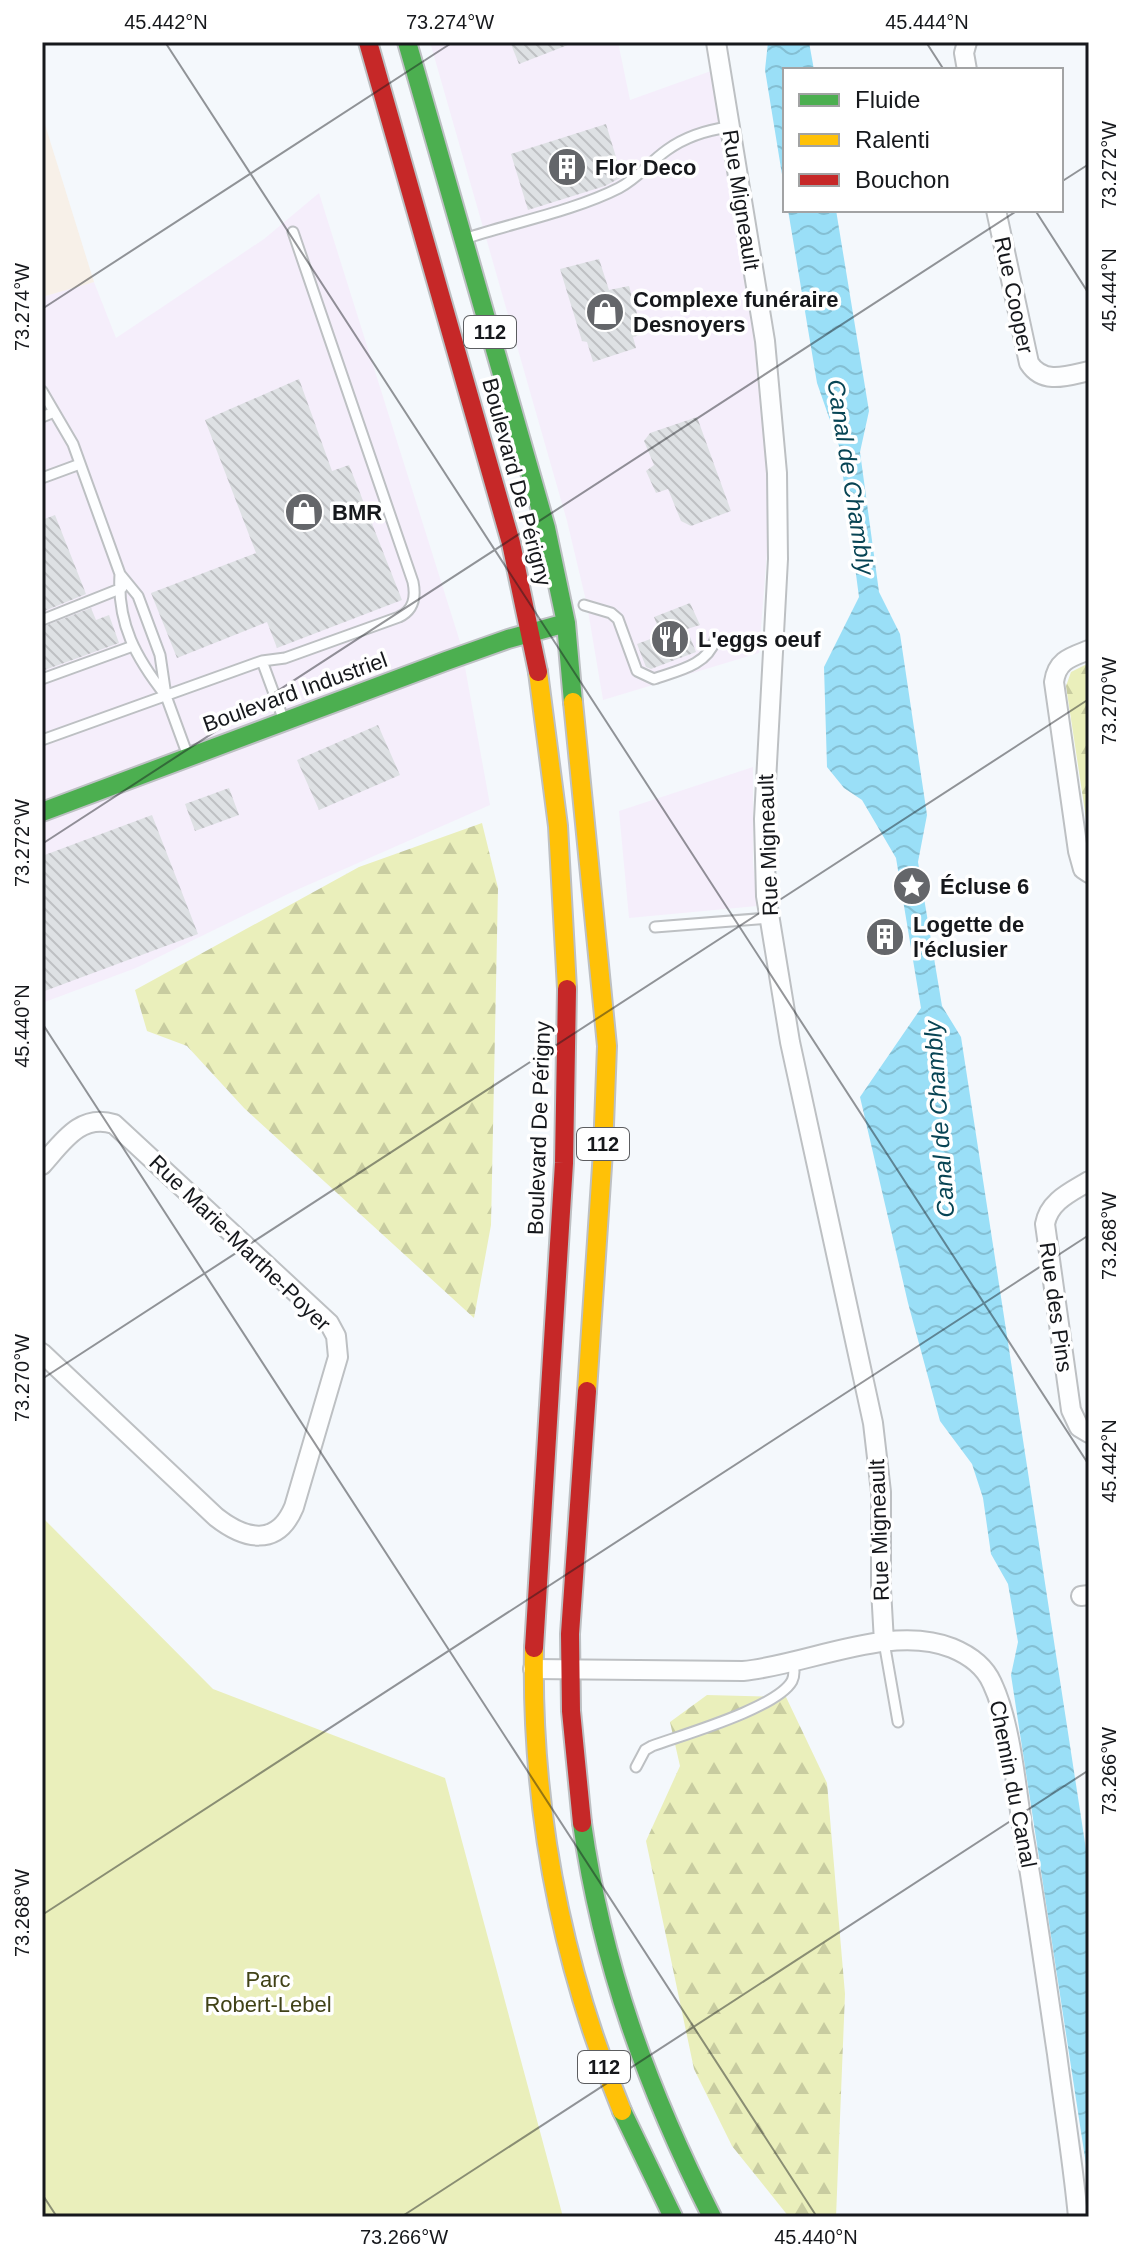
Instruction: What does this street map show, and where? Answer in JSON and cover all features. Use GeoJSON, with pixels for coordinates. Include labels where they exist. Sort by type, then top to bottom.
{"type":"FeatureCollection","features":[{"type":"Feature","properties":{"kind":"main road","name":"Boulevard De Périgny"},"geometry":{"type":"LineString","coordinates":[[368,42],[500,501],[522,588],[554,785],[565,917],[568,1009],[565,1144],[533,1669],[534,1735],[541,1816],[563,1936],[589,2025],[612,2086],[636,2144],[673,2217]]}},
{"type":"Feature","properties":{"kind":"main road","name":"Boulevard De Périgny"},"geometry":{"type":"LineString","coordinates":[[407,42],[546,528],[566,623],[607,1046],[605,1121],[569,1670],[578,1814],[602,1938],[622,2009],[652,2092],[712,2217]]}},
{"type":"Feature","properties":{"kind":"main road","name":"Boulevard Industriel"},"geometry":{"type":"LineString","coordinates":[[42,812],[530,632],[566,623]]}},
{"type":"Feature","properties":{"kind":"street","name":"Rue Migneault"},"geometry":{"type":"LineString","coordinates":[[716,42],[765,341],[777,473],[778,559],[764,819],[764,873],[790,1042],[873,1423],[881,1492],[884,1642]]}},
{"type":"Feature","properties":{"kind":"street"},"geometry":{"type":"LineString","coordinates":[[967,42],[964,53],[967,68]]}},
{"type":"Feature","properties":{"kind":"street","name":"Rue Cooper"},"geometry":{"type":"LineString","coordinates":[[996,212],[1029,363],[1041,375],[1054,378],[1089,371]]}},
{"type":"Feature","properties":{"kind":"street"},"geometry":{"type":"LineString","coordinates":[[1089,650],[1062,661],[1054,682],[1078,851],[1083,869],[1089,873]]}},
{"type":"Feature","properties":{"kind":"street","name":"Rue Marie-Marthe-Poyer"},"geometry":{"type":"LineString","coordinates":[[42,1165],[77,1128],[92,1121],[114,1124],[329,1323],[336,1336],[338,1357],[288,1519],[273,1532],[260,1536],[247,1536],[229,1527],[42,1353]]}},
{"type":"Feature","properties":{"kind":"street","name":"Rue des Pins"},"geometry":{"type":"LineString","coordinates":[[1089,1181],[1056,1202],[1045,1221],[1071,1410],[1079,1427],[1089,1433]]}},
{"type":"Feature","properties":{"kind":"street","name":"Chemin du Canal"},"geometry":{"type":"LineString","coordinates":[[533,1669],[743,1671],[905,1640],[935,1642],[981,1665],[998,1698],[1034,1893],[1078,2217]]}},
{"type":"Feature","properties":{"kind":"lane"},"geometry":{"type":"LineString","coordinates":[[464,239],[605,194],[633,180],[667,150],[686,139],[708,130],[729,127]]}},
{"type":"Feature","properties":{"kind":"lane"},"geometry":{"type":"LineString","coordinates":[[42,740],[262,661],[285,658],[399,617],[411,608],[415,595],[371,454],[293,232]]}},
{"type":"Feature","properties":{"kind":"lane"},"geometry":{"type":"LineString","coordinates":[[42,391],[73,444],[120,574],[138,596],[160,655],[166,696],[188,756]]}},
{"type":"Feature","properties":{"kind":"lane"},"geometry":{"type":"LineString","coordinates":[[42,417],[54,412]]}},
{"type":"Feature","properties":{"kind":"lane"},"geometry":{"type":"LineString","coordinates":[[42,478],[80,464]]}},
{"type":"Feature","properties":{"kind":"lane"},"geometry":{"type":"LineString","coordinates":[[120,574],[119,603],[133,646],[140,663],[166,696]]}},
{"type":"Feature","properties":{"kind":"lane"},"geometry":{"type":"LineString","coordinates":[[42,620],[129,586]]}},
{"type":"Feature","properties":{"kind":"lane"},"geometry":{"type":"LineString","coordinates":[[584,605],[615,615],[637,671],[654,679],[697,663],[709,654],[715,640]]}},
{"type":"Feature","properties":{"kind":"lane"},"geometry":{"type":"LineString","coordinates":[[42,679],[133,646]]}},
{"type":"Feature","properties":{"kind":"lane"},"geometry":{"type":"LineString","coordinates":[[262,661],[284,722]]}},
{"type":"Feature","properties":{"kind":"lane"},"geometry":{"type":"LineString","coordinates":[[655,927],[769,918]]}},
{"type":"Feature","properties":{"kind":"lane"},"geometry":{"type":"LineString","coordinates":[[884,1642],[898,1722]]}},
{"type":"Feature","properties":{"kind":"lane"},"geometry":{"type":"LineString","coordinates":[[636,1767],[645,1750],[652,1746],[768,1701],[791,1682],[794,1677],[793,1663]]}},
{"type":"Feature","properties":{"kind":"shaded area"},"geometry":{"type":"Polygon","coordinates":[[[430,42],[618,42],[630,100],[711,71],[758,354],[767,435],[770,514],[759,653],[603,700],[587,605],[567,521],[430,42]]]}},
{"type":"Feature","properties":{"kind":"shaded area"},"geometry":{"type":"Polygon","coordinates":[[[42,115],[94,282],[42,297],[42,115]]]}},
{"type":"Feature","properties":{"kind":"shaded area"},"geometry":{"type":"Polygon","coordinates":[[[319,193],[461,645],[490,805],[292,892],[136,968],[42,1003],[42,297],[94,282],[116,338],[264,239],[319,193]]]}},
{"type":"Feature","properties":{"kind":"shaded area"},"geometry":{"type":"Polygon","coordinates":[[[753,767],[753,862],[757,906],[629,918],[619,811],[753,767]]]}},
{"type":"Feature","properties":{"kind":"green space"},"geometry":{"type":"Polygon","coordinates":[[[1089,663],[1089,838],[1066,686],[1071,672],[1089,663]]]}},
{"type":"Feature","properties":{"kind":"green space"},"geometry":{"type":"Polygon","coordinates":[[[482,823],[498,888],[491,1225],[474,1318],[244,1108],[187,1046],[147,1031],[135,990],[359,867],[482,823]]]}},
{"type":"Feature","properties":{"kind":"green space","name":"Parc Robert-Lebel"},"geometry":{"type":"Polygon","coordinates":[[[42,1517],[213,1689],[445,1778],[563,2217],[42,2217],[42,1517]]]}},
{"type":"Feature","properties":{"kind":"green space"},"geometry":{"type":"Polygon","coordinates":[[[707,1695],[786,1697],[827,1783],[845,1994],[836,2217],[789,2217],[732,2146],[694,2069],[646,1841],[680,1766],[670,1722],[707,1695]]]}},
{"type":"Feature","properties":{"kind":"water"},"geometry":{"type":"Polygon","coordinates":[[[768,42],[809,42],[814,68],[783,68],[783,181],[765,70],[768,42]]]}},
{"type":"Feature","properties":{"kind":"water","name":"Canal de Chambly"},"geometry":{"type":"Polygon","coordinates":[[[788,212],[836,212],[869,411],[860,452],[879,592],[900,634],[927,815],[918,862],[942,1006],[961,1037],[1089,1869],[1089,2184],[1011,1675],[1018,1642],[1008,1584],[991,1554],[983,1498],[972,1464],[940,1421],[908,1303],[860,1097],[921,1008],[896,858],[862,800],[844,788],[827,767],[824,667],[859,597],[839,446],[817,383],[788,212]]]}},
{"type":"Feature","properties":{"kind":"building"},"geometry":{"type":"Polygon","coordinates":[[[510,42],[572,42],[573,43],[519,64],[510,42]]]}},
{"type":"Feature","properties":{"kind":"building","name":"Flor Deco"},"geometry":{"type":"Polygon","coordinates":[[[606,124],[622,177],[605,186],[528,210],[511,154],[606,124]]]}},
{"type":"Feature","properties":{"kind":"building","name":"Complexe funéraire Desnoyers"},"geometry":{"type":"Polygon","coordinates":[[[599,259],[609,290],[629,286],[643,334],[633,337],[636,348],[593,362],[587,342],[582,341],[560,269],[599,259]]]}},
{"type":"Feature","properties":{"kind":"building","name":"BMR"},"geometry":{"type":"Polygon","coordinates":[[[299,379],[332,471],[349,465],[402,600],[277,648],[267,622],[177,658],[151,593],[256,553],[205,420],[299,379]]]}},
{"type":"Feature","properties":{"kind":"building"},"geometry":{"type":"Polygon","coordinates":[[[697,417],[731,511],[691,526],[681,521],[668,489],[656,493],[646,471],[654,465],[644,441],[650,433],[697,417]]]}},
{"type":"Feature","properties":{"kind":"building"},"geometry":{"type":"Polygon","coordinates":[[[55,515],[86,594],[42,612],[42,520],[55,515]]]}},
{"type":"Feature","properties":{"kind":"building","name":"L'eggs oeuf"},"geometry":{"type":"Polygon","coordinates":[[[690,603],[700,625],[687,629],[696,652],[651,669],[646,667],[637,644],[661,635],[654,617],[690,603]]]}},
{"type":"Feature","properties":{"kind":"building"},"geometry":{"type":"Polygon","coordinates":[[[91,608],[96,620],[109,615],[119,643],[42,671],[42,627],[91,608]]]}},
{"type":"Feature","properties":{"kind":"building"},"geometry":{"type":"Polygon","coordinates":[[[378,725],[400,775],[319,810],[297,760],[378,725]]]}},
{"type":"Feature","properties":{"kind":"building"},"geometry":{"type":"Polygon","coordinates":[[[229,788],[239,815],[195,831],[185,804],[229,788]]]}},
{"type":"Feature","properties":{"kind":"building"},"geometry":{"type":"Polygon","coordinates":[[[152,815],[198,934],[42,992],[42,856],[152,815]]]}},
{"type":"Feature","properties":{"kind":"traffic: fast"},"geometry":{"type":"LineString","coordinates":[[407,42],[546,528],[566,623],[573,702]]}},
{"type":"Feature","properties":{"kind":"traffic: fast"},"geometry":{"type":"LineString","coordinates":[[42,812],[446,661],[566,623]]}},
{"type":"Feature","properties":{"kind":"traffic: fast"},"geometry":{"type":"LineString","coordinates":[[582,1823],[602,1927],[630,2026],[668,2122],[712,2217]]}},
{"type":"Feature","properties":{"kind":"traffic: fast"},"geometry":{"type":"LineString","coordinates":[[622,2111],[673,2217]]}},
{"type":"Feature","properties":{"kind":"traffic: slow"},"geometry":{"type":"LineString","coordinates":[[538,672],[558,826],[567,989]]}},
{"type":"Feature","properties":{"kind":"traffic: slow"},"geometry":{"type":"LineString","coordinates":[[573,702],[607,1046],[587,1391]]}},
{"type":"Feature","properties":{"kind":"traffic: slow"},"geometry":{"type":"LineString","coordinates":[[534,1648],[538,1767],[554,1884],[582,1999],[622,2111]]}},
{"type":"Feature","properties":{"kind":"traffic: jam"},"geometry":{"type":"LineString","coordinates":[[368,42],[511,543],[538,672]]}},
{"type":"Feature","properties":{"kind":"traffic: jam"},"geometry":{"type":"LineString","coordinates":[[534,1648],[564,1163],[567,989]]}},
{"type":"Feature","properties":{"kind":"traffic: jam"},"geometry":{"type":"LineString","coordinates":[[582,1823],[571,1711],[570,1634],[587,1391]]}},
{"type":"Feature","properties":{"kind":"place","name":"Flor Deco"},"geometry":{"type":"Point","coordinates":[567,167]}},
{"type":"Feature","properties":{"kind":"place","name":"Complexe funéraire Desnoyers"},"geometry":{"type":"Point","coordinates":[605,312]}},
{"type":"Feature","properties":{"kind":"place","name":"BMR"},"geometry":{"type":"Point","coordinates":[304,512]}},
{"type":"Feature","properties":{"kind":"place","name":"L'eggs oeuf"},"geometry":{"type":"Point","coordinates":[670,639]}},
{"type":"Feature","properties":{"kind":"place","name":"Écluse 6"},"geometry":{"type":"Point","coordinates":[912,886]}},
{"type":"Feature","properties":{"kind":"place","name":"Logette de l'éclusier"},"geometry":{"type":"Point","coordinates":[885,937]}}]}
